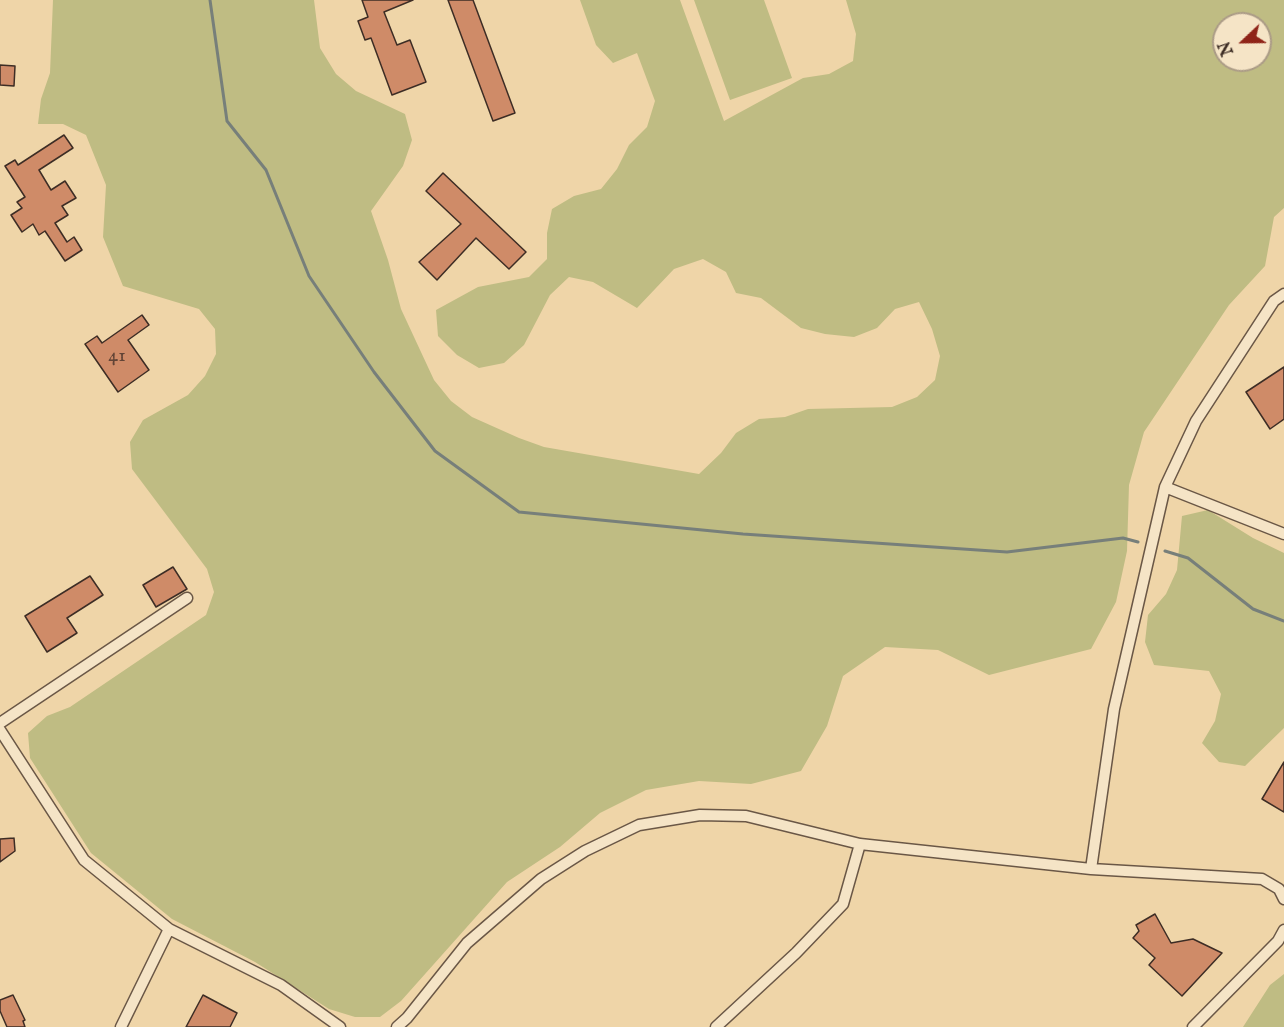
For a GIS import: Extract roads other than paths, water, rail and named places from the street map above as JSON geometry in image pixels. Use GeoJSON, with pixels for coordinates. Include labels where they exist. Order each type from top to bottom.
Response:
{"type":"FeatureCollection","features":[{"type":"Feature","properties":{"kind":"street"},"geometry":{"type":"LineString","coordinates":[[1091,869],[1114,709],[1165,487],[1196,421],[1274,301],[1284,294]]}},
{"type":"Feature","properties":{"kind":"street"},"geometry":{"type":"LineString","coordinates":[[1165,487],[1284,534]]}},
{"type":"Feature","properties":{"kind":"street"},"geometry":{"type":"LineString","coordinates":[[0,723],[187,598]]}},
{"type":"Feature","properties":{"kind":"street"},"geometry":{"type":"LineString","coordinates":[[0,730],[84,860],[169,929],[281,985],[340,1027]]}},
{"type":"Feature","properties":{"kind":"street"},"geometry":{"type":"LineString","coordinates":[[397,1027],[407,1018],[467,942],[541,879],[585,851],[639,825],[700,815],[746,816],[860,844],[1091,869],[1262,879],[1279,889],[1284,899]]}},
{"type":"Feature","properties":{"kind":"street"},"geometry":{"type":"LineString","coordinates":[[716,1027],[796,953],[843,904],[860,844]]}},
{"type":"Feature","properties":{"kind":"street"},"geometry":{"type":"LineString","coordinates":[[121,1027],[169,929]]}},
{"type":"Feature","properties":{"kind":"street"},"geometry":{"type":"LineString","coordinates":[[1193,1027],[1278,941],[1284,930]]}},
{"type":"Feature","properties":{"kind":"waterway"},"geometry":{"type":"LineString","coordinates":[[210,0],[227,121],[266,170],[309,276],[374,372],[435,451],[519,512],[743,534],[1007,552],[1123,538],[1138,542]]}},
{"type":"Feature","properties":{"kind":"waterway"},"geometry":{"type":"LineString","coordinates":[[1165,551],[1188,558],[1253,609],[1284,621]]}}]}
